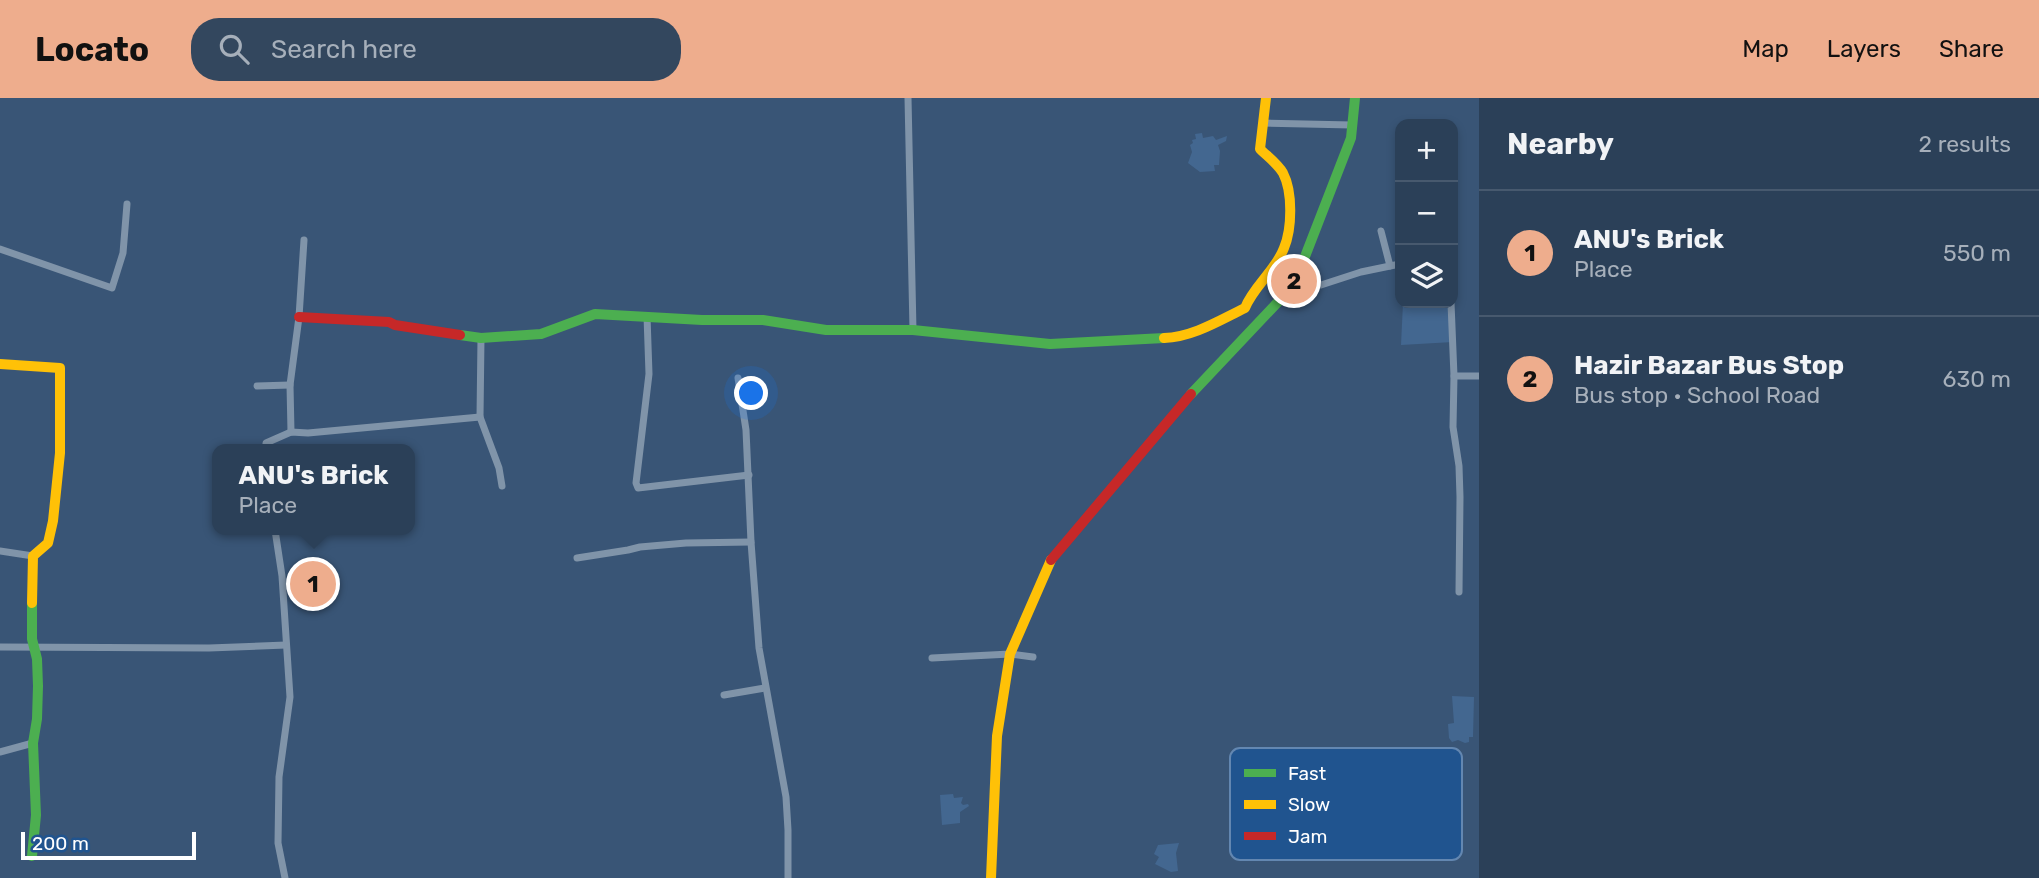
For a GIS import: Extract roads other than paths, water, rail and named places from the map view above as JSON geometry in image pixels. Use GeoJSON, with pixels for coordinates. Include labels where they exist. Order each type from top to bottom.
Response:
{"type":"FeatureCollection","features":[{"type":"Feature","properties":{"kind":"street"},"geometry":{"type":"LineString","coordinates":[[908,98],[913,330]]}},
{"type":"Feature","properties":{"kind":"street"},"geometry":{"type":"LineString","coordinates":[[299,317],[389,322],[481,338],[541,334],[595,314],[702,320],[763,320],[826,330],[913,330],[1050,344],[1174,338],[1196,331],[1245,307],[1284,249],[1290,217],[1288,188],[1282,171],[1260,149],[1266,98]]}},
{"type":"Feature","properties":{"kind":"street"},"geometry":{"type":"LineString","coordinates":[[991,878],[997,736],[1010,654],[1049,563],[1196,388],[1294,285],[1351,138],[1355,98]]}},
{"type":"Feature","properties":{"kind":"street"},"geometry":{"type":"LineString","coordinates":[[1263,123],[1352,125]]}},
{"type":"Feature","properties":{"kind":"street"},"geometry":{"type":"LineString","coordinates":[[0,249],[112,288],[122,253],[127,204]]}},
{"type":"Feature","properties":{"kind":"street"},"geometry":{"type":"LineString","coordinates":[[1381,230],[1390,266]]}},
{"type":"Feature","properties":{"kind":"street"},"geometry":{"type":"LineString","coordinates":[[291,432],[290,385],[299,317],[304,240]]}},
{"type":"Feature","properties":{"kind":"street"},"geometry":{"type":"LineString","coordinates":[[1294,285],[1321,285],[1361,272],[1395,265]]}},
{"type":"Feature","properties":{"kind":"street"},"geometry":{"type":"LineString","coordinates":[[1451,308],[1453,427],[1460,497],[1459,592]]}},
{"type":"Feature","properties":{"kind":"street"},"geometry":{"type":"LineString","coordinates":[[647,316],[649,374],[636,483],[638,488],[749,475]]}},
{"type":"Feature","properties":{"kind":"street"},"geometry":{"type":"LineString","coordinates":[[481,338],[480,417],[499,468],[502,485]]}},
{"type":"Feature","properties":{"kind":"street"},"geometry":{"type":"LineString","coordinates":[[0,364],[60,368],[60,453],[53,521],[48,543],[33,556],[32,639],[37,659],[38,686],[33,743],[36,816],[32,856]]}},
{"type":"Feature","properties":{"kind":"street"},"geometry":{"type":"LineString","coordinates":[[1454,376],[1479,376]]}},
{"type":"Feature","properties":{"kind":"street"},"geometry":{"type":"LineString","coordinates":[[738,379],[746,430],[759,648],[786,797],[788,878]]}},
{"type":"Feature","properties":{"kind":"street"},"geometry":{"type":"LineString","coordinates":[[257,386],[290,385]]}},
{"type":"Feature","properties":{"kind":"street"},"geometry":{"type":"LineString","coordinates":[[266,444],[291,432],[308,433],[480,417]]}},
{"type":"Feature","properties":{"kind":"street"},"geometry":{"type":"LineString","coordinates":[[276,535],[282,576],[290,697],[279,777],[278,843],[285,878]]}},
{"type":"Feature","properties":{"kind":"street"},"geometry":{"type":"LineString","coordinates":[[577,558],[640,547],[751,542]]}},
{"type":"Feature","properties":{"kind":"street"},"geometry":{"type":"LineString","coordinates":[[0,551],[33,556]]}},
{"type":"Feature","properties":{"kind":"street"},"geometry":{"type":"LineString","coordinates":[[0,647],[209,648],[286,645]]}},
{"type":"Feature","properties":{"kind":"street"},"geometry":{"type":"LineString","coordinates":[[932,658],[1010,654],[1033,657]]}},
{"type":"Feature","properties":{"kind":"street"},"geometry":{"type":"LineString","coordinates":[[724,695],[765,688]]}},
{"type":"Feature","properties":{"kind":"street"},"geometry":{"type":"LineString","coordinates":[[0,752],[33,743]]}},
{"type":"Feature","properties":{"kind":"water"},"geometry":{"type":"Polygon","coordinates":[[[1202,133],[1203,138],[1213,136],[1216,140],[1227,136],[1226,141],[1218,145],[1219,165],[1214,165],[1215,171],[1200,172],[1188,163],[1192,140],[1196,139],[1195,134],[1202,133]]]}},
{"type":"Feature","properties":{"kind":"water"},"geometry":{"type":"Polygon","coordinates":[[[1403,308],[1450,308],[1453,342],[1401,345],[1403,308]]]}},
{"type":"Feature","properties":{"kind":"water"},"geometry":{"type":"Polygon","coordinates":[[[1452,696],[1474,697],[1473,737],[1469,737],[1469,742],[1452,742],[1449,738],[1448,724],[1454,723],[1452,696]]]}},
{"type":"Feature","properties":{"kind":"water"},"geometry":{"type":"Polygon","coordinates":[[[953,794],[954,798],[963,797],[961,803],[969,806],[960,812],[960,823],[942,825],[940,795],[953,794]]]}},
{"type":"Feature","properties":{"kind":"water"},"geometry":{"type":"Polygon","coordinates":[[[1179,843],[1176,853],[1178,871],[1171,872],[1155,864],[1159,857],[1154,854],[1158,845],[1179,843]]]}},
{"type":"Feature","properties":{"kind":"place","name":"Hazir Bazar Bus Stop"},"geometry":{"type":"Point","coordinates":[1294,281]}},
{"type":"Feature","properties":{"kind":"place","name":"ANU's Brick"},"geometry":{"type":"Point","coordinates":[313,584]}}]}
